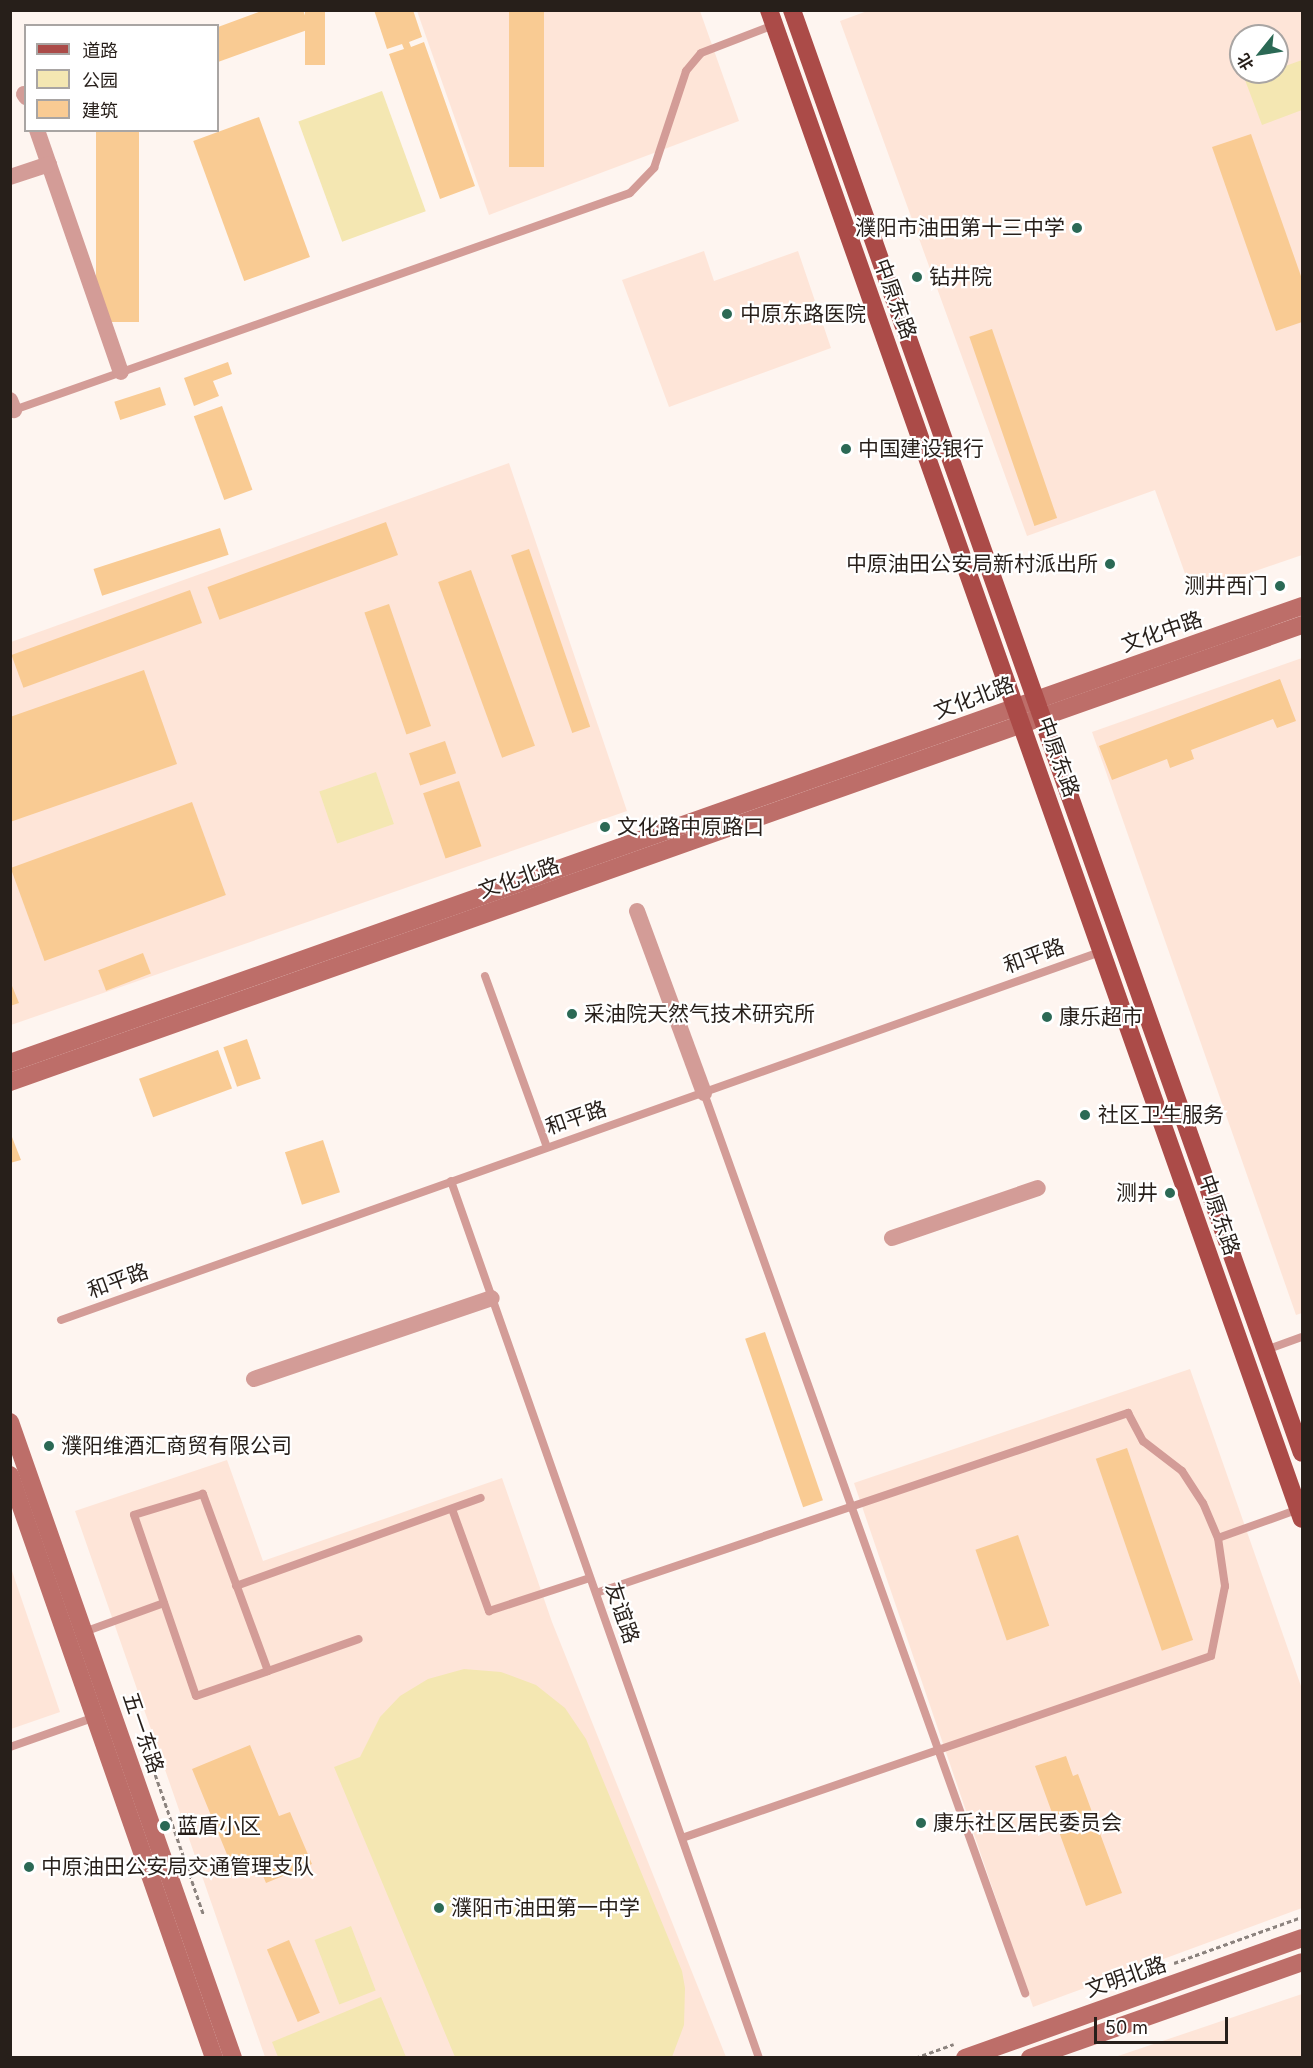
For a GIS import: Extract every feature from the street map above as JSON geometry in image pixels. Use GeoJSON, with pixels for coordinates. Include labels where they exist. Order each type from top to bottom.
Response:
{"type":"FeatureCollection","features":[{"type":"Feature","properties":{"kind":"main road","name":"中原东路"},"geometry":{"type":"LineString","coordinates":[[792,10],[1302,1453]]}},
{"type":"Feature","properties":{"kind":"main road","name":"中原东路"},"geometry":{"type":"LineString","coordinates":[[771,18],[1301,1514]]}},
{"type":"Feature","properties":{"kind":"street"},"geometry":{"type":"LineString","coordinates":[[38,132],[121,372]]}},
{"type":"Feature","properties":{"kind":"street"},"geometry":{"type":"LineString","coordinates":[[10,177],[49,164]]}},
{"type":"Feature","properties":{"kind":"street","name":"文化中路"},"geometry":{"type":"LineString","coordinates":[[1039,708],[1302,606]]}},
{"type":"Feature","properties":{"kind":"street","name":"文化中路"},"geometry":{"type":"LineString","coordinates":[[1039,708],[1302,625]]}},
{"type":"Feature","properties":{"kind":"street","name":"文化北路"},"geometry":{"type":"LineString","coordinates":[[10,1082],[1039,708]]}},
{"type":"Feature","properties":{"kind":"street","name":"文化北路"},"geometry":{"type":"LineString","coordinates":[[10,1063],[1019,716]]}},
{"type":"Feature","properties":{"kind":"street"},"geometry":{"type":"LineString","coordinates":[[637,910],[704,1093]]}},
{"type":"Feature","properties":{"kind":"street"},"geometry":{"type":"LineString","coordinates":[[892,1238],[1038,1188]]}},
{"type":"Feature","properties":{"kind":"street"},"geometry":{"type":"LineString","coordinates":[[254,1379],[492,1298]]}},
{"type":"Feature","properties":{"kind":"street","name":"五一东路"},"geometry":{"type":"LineString","coordinates":[[10,1422],[84,1632],[103,1714],[214,2058]]}},
{"type":"Feature","properties":{"kind":"street","name":"五一东路"},"geometry":{"type":"LineString","coordinates":[[10,1475],[233,2058]]}},
{"type":"Feature","properties":{"kind":"street","name":"文明北路"},"geometry":{"type":"LineString","coordinates":[[964,2058],[1302,1938]]}},
{"type":"Feature","properties":{"kind":"street"},"geometry":{"type":"LineString","coordinates":[[1030,2058],[1302,1962]]}},
{"type":"Feature","properties":{"kind":"lane"},"geometry":{"type":"LineString","coordinates":[[12,407],[121,372],[630,193],[654,168],[686,71],[701,53],[771,18]]}},
{"type":"Feature","properties":{"kind":"lane","name":"和平路"},"geometry":{"type":"LineString","coordinates":[[61,1320],[1103,951]]}},
{"type":"Feature","properties":{"kind":"lane"},"geometry":{"type":"LineString","coordinates":[[485,976],[547,1147]]}},
{"type":"Feature","properties":{"kind":"lane"},"geometry":{"type":"LineString","coordinates":[[704,1093],[1025,1993]]}},
{"type":"Feature","properties":{"kind":"lane","name":"友谊路"},"geometry":{"type":"LineString","coordinates":[[451,1181],[759,2058]]}},
{"type":"Feature","properties":{"kind":"lane"},"geometry":{"type":"LineString","coordinates":[[1266,1350],[1302,1337]]}},
{"type":"Feature","properties":{"kind":"lane"},"geometry":{"type":"LineString","coordinates":[[596,1593],[1128,1413],[1143,1441],[1182,1471],[1203,1503],[1218,1538],[1225,1586],[1211,1656],[682,1838]]}},
{"type":"Feature","properties":{"kind":"lane"},"geometry":{"type":"LineString","coordinates":[[268,1671],[202,1494],[134,1515],[196,1696],[268,1671],[359,1639]]}},
{"type":"Feature","properties":{"kind":"lane"},"geometry":{"type":"LineString","coordinates":[[236,1586],[481,1498]]}},
{"type":"Feature","properties":{"kind":"lane"},"geometry":{"type":"LineString","coordinates":[[452,1509],[489,1611],[591,1578]]}},
{"type":"Feature","properties":{"kind":"lane"},"geometry":{"type":"LineString","coordinates":[[1218,1538],[1301,1514]]}},
{"type":"Feature","properties":{"kind":"lane"},"geometry":{"type":"LineString","coordinates":[[84,1632],[164,1603]]}},
{"type":"Feature","properties":{"kind":"lane"},"geometry":{"type":"LineString","coordinates":[[10,1747],[103,1714]]}},
{"type":"Feature","properties":{"kind":"path"},"geometry":{"type":"LineString","coordinates":[[143,1739],[207,1926]]}},
{"type":"Feature","properties":{"kind":"shaded area","name":"濮阳市油田第十三中学"},"geometry":{"type":"Polygon","coordinates":[[[870,10],[1302,11],[1302,555],[1192,593],[1155,490],[1027,536],[840,21],[870,10]]]}},
{"type":"Feature","properties":{"kind":"shaded area"},"geometry":{"type":"Polygon","coordinates":[[[417,11],[700,11],[739,121],[489,215],[417,11]]]}},
{"type":"Feature","properties":{"kind":"shaded area","name":"中原东路医院"},"geometry":{"type":"Polygon","coordinates":[[[704,251],[714,281],[798,251],[831,348],[669,407],[622,280],[704,251]]]}},
{"type":"Feature","properties":{"kind":"shaded area"},"geometry":{"type":"Polygon","coordinates":[[[509,463],[627,811],[11,1025],[11,642],[509,463]]]}},
{"type":"Feature","properties":{"kind":"shaded area"},"geometry":{"type":"Polygon","coordinates":[[[1302,658],[1302,1313],[1296,1315],[1092,732],[1302,658]]]}},
{"type":"Feature","properties":{"kind":"shaded area"},"geometry":{"type":"Polygon","coordinates":[[[1190,1369],[1302,1689],[1302,1908],[1033,2007],[854,1483],[1190,1369]]]}},
{"type":"Feature","properties":{"kind":"shaded area","name":"濮阳市油田第一中学"},"geometry":{"type":"Polygon","coordinates":[[[227,1460],[263,1561],[502,1478],[552,1622],[726,2057],[265,2057],[75,1511],[227,1460]]]}},
{"type":"Feature","properties":{"kind":"shaded area"},"geometry":{"type":"Polygon","coordinates":[[[10,1565],[60,1712],[11,1729],[10,1729],[10,1565]]]}},
{"type":"Feature","properties":{"kind":"shaded area"},"geometry":{"type":"Polygon","coordinates":[[[1302,1994],[1302,2057],[1115,2057],[1302,1994]]]}},
{"type":"Feature","properties":{"kind":"green space"},"geometry":{"type":"Polygon","coordinates":[[[1302,60],[1302,110],[1262,125],[1247,84],[1289,84],[1289,65],[1302,60]]]}},
{"type":"Feature","properties":{"kind":"green space"},"geometry":{"type":"Polygon","coordinates":[[[382,91],[426,211],[342,242],[298,121],[382,91]]]}},
{"type":"Feature","properties":{"kind":"green space"},"geometry":{"type":"Polygon","coordinates":[[[376,772],[394,824],[337,844],[319,792],[376,772]]]}},
{"type":"Feature","properties":{"kind":"green space"},"geometry":{"type":"Polygon","coordinates":[[[464,1669],[501,1672],[536,1685],[565,1708],[586,1739],[682,1971],[685,1988],[684,2025],[672,2057],[455,2057],[334,1767],[360,1757],[380,1717],[400,1696],[428,1679],[464,1669]]]}},
{"type":"Feature","properties":{"kind":"green space"},"geometry":{"type":"Polygon","coordinates":[[[351,1926],[376,1990],[339,2004],[315,1940],[351,1926]]]}},
{"type":"Feature","properties":{"kind":"green space"},"geometry":{"type":"Polygon","coordinates":[[[381,1997],[406,2057],[278,2057],[272,2042],[381,1997]]]}},
{"type":"Feature","properties":{"kind":"building"},"geometry":{"type":"Polygon","coordinates":[[[264,10],[303,10],[310,29],[219,62],[219,27],[264,10]]]}},
{"type":"Feature","properties":{"kind":"building"},"geometry":{"type":"Polygon","coordinates":[[[305,10],[325,10],[325,65],[305,65],[305,10]]]}},
{"type":"Feature","properties":{"kind":"building"},"geometry":{"type":"Polygon","coordinates":[[[374,10],[413,10],[422,37],[409,42],[411,47],[424,42],[475,186],[440,199],[389,54],[404,49],[402,44],[387,49],[374,10]]]}},
{"type":"Feature","properties":{"kind":"building"},"geometry":{"type":"Polygon","coordinates":[[[509,10],[544,10],[544,167],[509,167],[509,10]]]}},
{"type":"Feature","properties":{"kind":"building"},"geometry":{"type":"Polygon","coordinates":[[[259,117],[310,257],[244,281],[193,141],[259,117]]]}},
{"type":"Feature","properties":{"kind":"building"},"geometry":{"type":"Polygon","coordinates":[[[96,132],[139,132],[139,322],[96,322],[96,132]]]}},
{"type":"Feature","properties":{"kind":"building"},"geometry":{"type":"Polygon","coordinates":[[[1251,134],[1302,279],[1302,322],[1276,331],[1212,147],[1251,134]]]}},
{"type":"Feature","properties":{"kind":"building"},"geometry":{"type":"Polygon","coordinates":[[[992,329],[1057,518],[1034,526],[969,337],[992,329]]]}},
{"type":"Feature","properties":{"kind":"building"},"geometry":{"type":"Polygon","coordinates":[[[228,362],[232,374],[213,381],[219,396],[194,406],[184,378],[228,362]]]}},
{"type":"Feature","properties":{"kind":"building"},"geometry":{"type":"Polygon","coordinates":[[[160,387],[166,405],[120,420],[114,402],[160,387]]]}},
{"type":"Feature","properties":{"kind":"building"},"geometry":{"type":"Polygon","coordinates":[[[222,406],[252,490],[224,500],[194,416],[222,406]]]}},
{"type":"Feature","properties":{"kind":"building"},"geometry":{"type":"Polygon","coordinates":[[[386,522],[398,555],[219,620],[207,587],[386,522]]]}},
{"type":"Feature","properties":{"kind":"building"},"geometry":{"type":"Polygon","coordinates":[[[220,528],[229,555],[102,596],[94,569],[220,528]]]}},
{"type":"Feature","properties":{"kind":"building"},"geometry":{"type":"Polygon","coordinates":[[[529,549],[590,727],[572,733],[511,555],[529,549]]]}},
{"type":"Feature","properties":{"kind":"building"},"geometry":{"type":"Polygon","coordinates":[[[471,570],[535,746],[502,758],[438,582],[471,570]]]}},
{"type":"Feature","properties":{"kind":"building"},"geometry":{"type":"Polygon","coordinates":[[[190,590],[202,623],[23,688],[11,655],[190,590]]]}},
{"type":"Feature","properties":{"kind":"building"},"geometry":{"type":"Polygon","coordinates":[[[389,604],[431,726],[406,734],[364,612],[389,604]]]}},
{"type":"Feature","properties":{"kind":"building"},"geometry":{"type":"Polygon","coordinates":[[[144,670],[177,764],[10,822],[10,717],[144,670]]]}},
{"type":"Feature","properties":{"kind":"building"},"geometry":{"type":"Polygon","coordinates":[[[1280,679],[1296,721],[1277,728],[1273,719],[1191,750],[1194,759],[1170,768],[1167,759],[1112,780],[1099,746],[1280,679]]]}},
{"type":"Feature","properties":{"kind":"building"},"geometry":{"type":"Polygon","coordinates":[[[445,741],[456,773],[420,786],[409,753],[445,741]]]}},
{"type":"Feature","properties":{"kind":"building"},"geometry":{"type":"Polygon","coordinates":[[[459,781],[481,846],[446,859],[423,793],[459,781]]]}},
{"type":"Feature","properties":{"kind":"building"},"geometry":{"type":"Polygon","coordinates":[[[192,802],[226,895],[44,961],[11,868],[192,802]]]}},
{"type":"Feature","properties":{"kind":"building"},"geometry":{"type":"Polygon","coordinates":[[[143,953],[151,974],[106,991],[98,970],[143,953]]]}},
{"type":"Feature","properties":{"kind":"building"},"geometry":{"type":"Polygon","coordinates":[[[10,981],[19,1003],[10,1006],[10,981]]]}},
{"type":"Feature","properties":{"kind":"building"},"geometry":{"type":"Polygon","coordinates":[[[247,1039],[261,1079],[237,1087],[223,1047],[247,1039]]]}},
{"type":"Feature","properties":{"kind":"building"},"geometry":{"type":"Polygon","coordinates":[[[218,1050],[232,1089],[153,1117],[139,1079],[218,1050]]]}},
{"type":"Feature","properties":{"kind":"building"},"geometry":{"type":"Polygon","coordinates":[[[10,1132],[21,1160],[10,1163],[10,1132]]]}},
{"type":"Feature","properties":{"kind":"building"},"geometry":{"type":"Polygon","coordinates":[[[323,1140],[340,1192],[302,1205],[285,1152],[323,1140]]]}},
{"type":"Feature","properties":{"kind":"building"},"geometry":{"type":"Polygon","coordinates":[[[765,1332],[823,1500],[803,1507],[745,1339],[765,1332]]]}},
{"type":"Feature","properties":{"kind":"building"},"geometry":{"type":"Polygon","coordinates":[[[1127,1448],[1193,1640],[1162,1651],[1096,1459],[1127,1448]]]}},
{"type":"Feature","properties":{"kind":"building"},"geometry":{"type":"Polygon","coordinates":[[[1018,1535],[1049,1626],[1007,1640],[975,1550],[1018,1535]]]}},
{"type":"Feature","properties":{"kind":"building"},"geometry":{"type":"Polygon","coordinates":[[[250,1745],[279,1816],[290,1812],[312,1864],[266,1883],[258,1864],[235,1874],[192,1769],[250,1745]]]}},
{"type":"Feature","properties":{"kind":"building"},"geometry":{"type":"Polygon","coordinates":[[[1066,1756],[1073,1776],[1078,1774],[1122,1893],[1086,1906],[1035,1766],[1066,1756]]]}},
{"type":"Feature","properties":{"kind":"building"},"geometry":{"type":"Polygon","coordinates":[[[289,1940],[320,2013],[298,2022],[267,1949],[289,1940]]]}},
{"type":"Feature","properties":{"kind":"place","name":"濮阳市油田第十三中学"},"geometry":{"type":"Point","coordinates":[1077,228]}},
{"type":"Feature","properties":{"kind":"place","name":"钻井院"},"geometry":{"type":"Point","coordinates":[917,277]}},
{"type":"Feature","properties":{"kind":"place","name":"中原东路医院"},"geometry":{"type":"Point","coordinates":[727,314]}},
{"type":"Feature","properties":{"kind":"place","name":"中国建设银行"},"geometry":{"type":"Point","coordinates":[846,449]}},
{"type":"Feature","properties":{"kind":"place","name":"中原油田公安局新村派出所"},"geometry":{"type":"Point","coordinates":[1110,564]}},
{"type":"Feature","properties":{"kind":"place","name":"测井西门"},"geometry":{"type":"Point","coordinates":[1280,586]}},
{"type":"Feature","properties":{"kind":"place","name":"文化路中原路口"},"geometry":{"type":"Point","coordinates":[605,827]}},
{"type":"Feature","properties":{"kind":"place","name":"采油院天然气技术研究所"},"geometry":{"type":"Point","coordinates":[572,1014]}},
{"type":"Feature","properties":{"kind":"place","name":"康乐超市"},"geometry":{"type":"Point","coordinates":[1047,1017]}},
{"type":"Feature","properties":{"kind":"place","name":"社区卫生服务"},"geometry":{"type":"Point","coordinates":[1085,1115]}},
{"type":"Feature","properties":{"kind":"place","name":"测井"},"geometry":{"type":"Point","coordinates":[1170,1193]}},
{"type":"Feature","properties":{"kind":"place","name":"濮阳维酒汇商贸有限公司"},"geometry":{"type":"Point","coordinates":[49,1446]}},
{"type":"Feature","properties":{"kind":"place","name":"康乐社区居民委员会"},"geometry":{"type":"Point","coordinates":[921,1823]}},
{"type":"Feature","properties":{"kind":"place","name":"蓝盾小区"},"geometry":{"type":"Point","coordinates":[165,1826]}},
{"type":"Feature","properties":{"kind":"place","name":"中原油田公安局交通管理支队"},"geometry":{"type":"Point","coordinates":[29,1867]}},
{"type":"Feature","properties":{"kind":"place","name":"濮阳市油田第一中学"},"geometry":{"type":"Point","coordinates":[439,1908]}}]}
